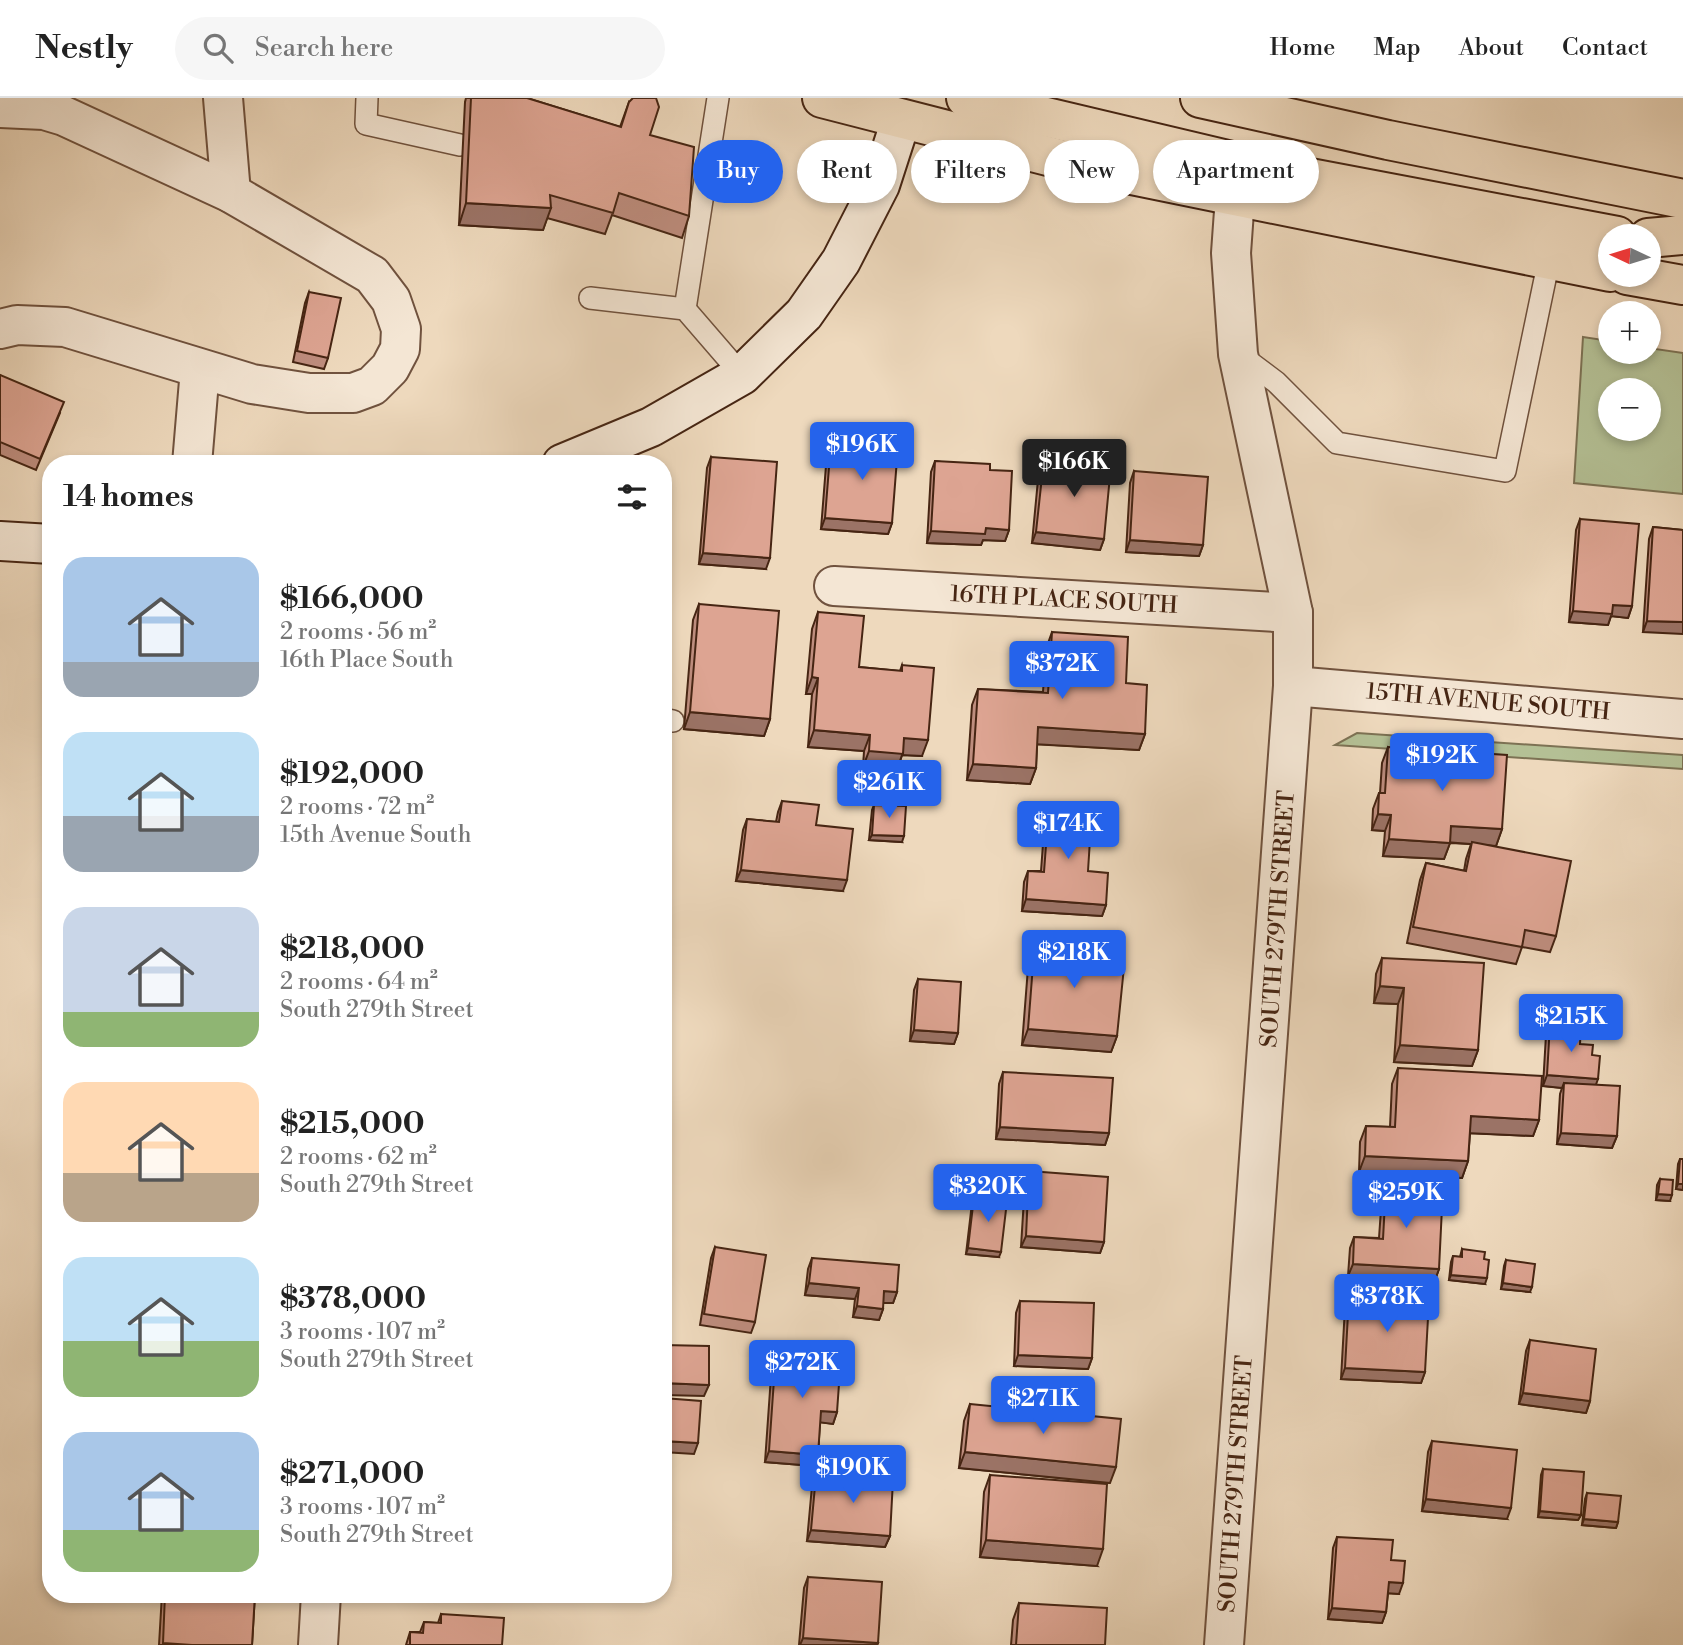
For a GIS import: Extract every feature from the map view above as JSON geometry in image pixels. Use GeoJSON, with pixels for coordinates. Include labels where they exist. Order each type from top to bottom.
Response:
{"type":"FeatureCollection","features":[{"type":"Feature","properties":{"kind":"main road"},"geometry":{"type":"LineString","coordinates":[[822,98],[1087,166],[1153,180]]}},
{"type":"Feature","properties":{"kind":"main road"},"geometry":{"type":"LineString","coordinates":[[901,120],[924,104],[959,98]]}},
{"type":"Feature","properties":{"kind":"main road"},"geometry":{"type":"LineString","coordinates":[[966,98],[1278,172],[1598,232]]}},
{"type":"Feature","properties":{"kind":"main road"},"geometry":{"type":"LineString","coordinates":[[1216,100],[1388,140],[1683,199]]}},
{"type":"Feature","properties":{"kind":"main road"},"geometry":{"type":"LineString","coordinates":[[1265,203],[1598,270]]}},
{"type":"Feature","properties":{"kind":"main road"},"geometry":{"type":"LineString","coordinates":[[1661,237],[1683,235]]}},
{"type":"Feature","properties":{"kind":"main road"},"geometry":{"type":"LineString","coordinates":[[1661,281],[1683,285]]}},
{"type":"Feature","properties":{"kind":"street"},"geometry":{"type":"LineString","coordinates":[[223,98],[231,194]]}},
{"type":"Feature","properties":{"kind":"street"},"geometry":{"type":"LineString","coordinates":[[0,311],[65,327],[252,384],[309,393],[353,393],[372,386],[390,368],[400,349],[401,329],[391,300],[372,275],[231,194],[64,116],[10,104]]}},
{"type":"Feature","properties":{"kind":"street"},"geometry":{"type":"LineString","coordinates":[[584,455],[651,427],[742,375],[804,314],[841,261],[880,185],[901,120]]}},
{"type":"Feature","properties":{"kind":"street","name":"SOUTH 279TH STREET"},"geometry":{"type":"LineString","coordinates":[[1224,1645],[1283,857],[1293,686],[1293,614],[1238,354],[1231,253],[1235,203]]}},
{"type":"Feature","properties":{"kind":"street"},"geometry":{"type":"LineString","coordinates":[[0,329],[17,325],[65,327]]}},
{"type":"Feature","properties":{"kind":"street"},"geometry":{"type":"LineString","coordinates":[[193,455],[200,369]]}},
{"type":"Feature","properties":{"kind":"street"},"geometry":{"type":"LineString","coordinates":[[0,541],[42,543]]}},
{"type":"Feature","properties":{"kind":"street","name":"16TH PLACE SOUTH"},"geometry":{"type":"LineString","coordinates":[[834,586],[1293,614]]}},
{"type":"Feature","properties":{"kind":"street","name":"15TH AVENUE SOUTH"},"geometry":{"type":"LineString","coordinates":[[1293,686],[1683,719]]}},
{"type":"Feature","properties":{"kind":"street"},"geometry":{"type":"LineString","coordinates":[[318,1645],[320,1603]]}},
{"type":"Feature","properties":{"kind":"lane"},"geometry":{"type":"LineString","coordinates":[[367,98],[366,124],[460,145]]}},
{"type":"Feature","properties":{"kind":"lane"},"geometry":{"type":"LineString","coordinates":[[685,309],[718,98]]}},
{"type":"Feature","properties":{"kind":"lane"},"geometry":{"type":"LineString","coordinates":[[1238,354],[1276,382],[1337,443],[1505,471],[1549,260]]}},
{"type":"Feature","properties":{"kind":"lane"},"geometry":{"type":"LineString","coordinates":[[590,298],[685,309],[742,375]]}},
{"type":"Feature","properties":{"kind":"green space"},"geometry":{"type":"Polygon","coordinates":[[[1583,337],[1598,339],[1598,364],[1661,364],[1661,350],[1683,353],[1683,494],[1574,483],[1583,337]]]}},
{"type":"Feature","properties":{"kind":"green space"},"geometry":{"type":"Polygon","coordinates":[[[1357,733],[1683,755],[1683,769],[1335,745],[1357,733]]]}},
{"type":"Feature","properties":{"kind":"building"},"geometry":{"type":"Polygon","coordinates":[[[471,98],[527,98],[621,127],[629,102],[633,98],[656,98],[659,107],[650,135],[693,147],[689,216],[619,193],[613,213],[550,195],[551,208],[466,203],[471,98]]]}},
{"type":"Feature","properties":{"kind":"building"},"geometry":{"type":"Polygon","coordinates":[[[309,292],[341,298],[328,358],[297,351],[309,292]]]}},
{"type":"Feature","properties":{"kind":"building"},"geometry":{"type":"Polygon","coordinates":[[[0,375],[64,402],[40,459],[0,442],[0,375]]]}},
{"type":"Feature","properties":{"kind":"building"},"geometry":{"type":"Polygon","coordinates":[[[831,442],[898,446],[892,523],[825,518],[831,442]]]}},
{"type":"Feature","properties":{"kind":"building"},"geometry":{"type":"Polygon","coordinates":[[[711,457],[777,462],[770,558],[703,553],[711,457]]]}},
{"type":"Feature","properties":{"kind":"building"},"geometry":{"type":"Polygon","coordinates":[[[1044,458],[1111,465],[1104,539],[1036,532],[1044,458]]]}},
{"type":"Feature","properties":{"kind":"building"},"geometry":{"type":"Polygon","coordinates":[[[935,461],[990,464],[990,470],[1012,471],[1009,530],[986,528],[985,534],[931,531],[935,461]]]}},
{"type":"Feature","properties":{"kind":"building"},"geometry":{"type":"Polygon","coordinates":[[[1134,471],[1208,477],[1203,545],[1130,540],[1134,471]]]}},
{"type":"Feature","properties":{"kind":"building"},"geometry":{"type":"Polygon","coordinates":[[[1580,519],[1639,524],[1632,606],[1613,605],[1612,614],[1573,611],[1580,519]]]}},
{"type":"Feature","properties":{"kind":"building"},"geometry":{"type":"Polygon","coordinates":[[[1653,527],[1683,530],[1683,622],[1647,621],[1653,527]]]}},
{"type":"Feature","properties":{"kind":"building"},"geometry":{"type":"Polygon","coordinates":[[[699,604],[779,611],[770,719],[690,712],[699,604]]]}},
{"type":"Feature","properties":{"kind":"building"},"geometry":{"type":"Polygon","coordinates":[[[818,612],[864,616],[859,667],[902,671],[902,665],[934,668],[928,740],[904,738],[903,754],[869,751],[870,735],[814,730],[818,678],[812,677],[818,612]]]}},
{"type":"Feature","properties":{"kind":"building"},"geometry":{"type":"Polygon","coordinates":[[[1052,632],[1128,637],[1126,683],[1147,685],[1145,734],[1038,727],[1036,768],[973,764],[978,689],[1048,693],[1052,632]]]}},
{"type":"Feature","properties":{"kind":"building"},"geometry":{"type":"Polygon","coordinates":[[[1388,747],[1507,755],[1502,829],[1451,826],[1450,843],[1389,839],[1391,815],[1378,814],[1379,793],[1385,793],[1388,747]]]}},
{"type":"Feature","properties":{"kind":"building"},"geometry":{"type":"Polygon","coordinates":[[[782,801],[819,805],[816,825],[853,829],[847,880],[741,870],[747,819],[779,822],[782,801]]]}},
{"type":"Feature","properties":{"kind":"building"},"geometry":{"type":"Polygon","coordinates":[[[874,805],[906,806],[904,836],[872,835],[874,805]]]}},
{"type":"Feature","properties":{"kind":"building"},"geometry":{"type":"Polygon","coordinates":[[[1049,805],[1092,808],[1088,871],[1108,873],[1106,905],[1026,899],[1028,871],[1044,872],[1049,805]]]}},
{"type":"Feature","properties":{"kind":"building"},"geometry":{"type":"Polygon","coordinates":[[[1472,842],[1571,861],[1556,936],[1525,930],[1522,947],[1413,927],[1426,863],[1466,871],[1472,842]]]}},
{"type":"Feature","properties":{"kind":"building"},"geometry":{"type":"Polygon","coordinates":[[[1035,939],[1094,944],[1093,964],[1124,967],[1117,1036],[1028,1029],[1035,939]]]}},
{"type":"Feature","properties":{"kind":"building"},"geometry":{"type":"Polygon","coordinates":[[[1382,958],[1484,963],[1478,1050],[1400,1045],[1404,988],[1380,986],[1382,958]]]}},
{"type":"Feature","properties":{"kind":"building"},"geometry":{"type":"Polygon","coordinates":[[[918,979],[961,982],[958,1033],[914,1030],[918,979]]]}},
{"type":"Feature","properties":{"kind":"building"},"geometry":{"type":"Polygon","coordinates":[[[1550,1024],[1581,1026],[1580,1044],[1593,1045],[1592,1055],[1600,1056],[1598,1079],[1547,1075],[1550,1024]]]}},
{"type":"Feature","properties":{"kind":"building"},"geometry":{"type":"Polygon","coordinates":[[[1398,1068],[1542,1076],[1539,1120],[1471,1116],[1468,1161],[1365,1156],[1366,1126],[1395,1127],[1398,1068]]]}},
{"type":"Feature","properties":{"kind":"building"},"geometry":{"type":"Polygon","coordinates":[[[1003,1072],[1113,1078],[1109,1133],[1000,1127],[1003,1072]]]}},
{"type":"Feature","properties":{"kind":"building"},"geometry":{"type":"Polygon","coordinates":[[[1564,1083],[1620,1086],[1617,1136],[1561,1133],[1564,1083]]]}},
{"type":"Feature","properties":{"kind":"building"},"geometry":{"type":"Polygon","coordinates":[[[1680,1159],[1683,1159],[1683,1184],[1678,1184],[1680,1159]]]}},
{"type":"Feature","properties":{"kind":"building"},"geometry":{"type":"Polygon","coordinates":[[[1029,1171],[1108,1177],[1104,1242],[1026,1236],[1029,1171]]]}},
{"type":"Feature","properties":{"kind":"building"},"geometry":{"type":"Polygon","coordinates":[[[1660,1179],[1673,1180],[1672,1195],[1658,1194],[1660,1179]]]}},
{"type":"Feature","properties":{"kind":"building"},"geometry":{"type":"Polygon","coordinates":[[[1386,1184],[1443,1187],[1439,1269],[1353,1264],[1354,1237],[1383,1239],[1386,1184]]]}},
{"type":"Feature","properties":{"kind":"building"},"geometry":{"type":"Polygon","coordinates":[[[974,1197],[1007,1201],[1001,1252],[968,1248],[974,1197]]]}},
{"type":"Feature","properties":{"kind":"building"},"geometry":{"type":"Polygon","coordinates":[[[715,1247],[766,1255],[755,1322],[704,1314],[715,1247]]]}},
{"type":"Feature","properties":{"kind":"building"},"geometry":{"type":"Polygon","coordinates":[[[1462,1249],[1485,1252],[1484,1259],[1489,1260],[1487,1278],[1451,1275],[1453,1256],[1462,1257],[1462,1249]]]}},
{"type":"Feature","properties":{"kind":"building"},"geometry":{"type":"Polygon","coordinates":[[[812,1258],[899,1265],[897,1292],[884,1291],[883,1309],[857,1306],[859,1288],[809,1283],[812,1258]]]}},
{"type":"Feature","properties":{"kind":"building"},"geometry":{"type":"Polygon","coordinates":[[[1506,1260],[1535,1264],[1532,1287],[1503,1283],[1506,1260]]]}},
{"type":"Feature","properties":{"kind":"building"},"geometry":{"type":"Polygon","coordinates":[[[1349,1296],[1429,1300],[1425,1372],[1345,1368],[1349,1296]]]}},
{"type":"Feature","properties":{"kind":"building"},"geometry":{"type":"Polygon","coordinates":[[[1020,1301],[1094,1303],[1092,1358],[1018,1355],[1020,1301]]]}},
{"type":"Feature","properties":{"kind":"building"},"geometry":{"type":"Polygon","coordinates":[[[1530,1340],[1596,1349],[1590,1401],[1523,1393],[1530,1340]]]}},
{"type":"Feature","properties":{"kind":"building"},"geometry":{"type":"Polygon","coordinates":[[[672,1345],[709,1346],[709,1385],[672,1383],[672,1345]]]}},
{"type":"Feature","properties":{"kind":"building"},"geometry":{"type":"Polygon","coordinates":[[[776,1351],[841,1356],[837,1412],[821,1411],[818,1455],[769,1451],[776,1351]]]}},
{"type":"Feature","properties":{"kind":"building"},"geometry":{"type":"Polygon","coordinates":[[[672,1399],[701,1401],[698,1443],[672,1442],[672,1399]]]}},
{"type":"Feature","properties":{"kind":"building"},"geometry":{"type":"Polygon","coordinates":[[[970,1404],[1121,1419],[1116,1467],[965,1452],[970,1404]]]}},
{"type":"Feature","properties":{"kind":"building"},"geometry":{"type":"Polygon","coordinates":[[[1432,1441],[1517,1450],[1511,1508],[1426,1499],[1432,1441]]]}},
{"type":"Feature","properties":{"kind":"building"},"geometry":{"type":"Polygon","coordinates":[[[1543,1469],[1584,1472],[1581,1515],[1540,1511],[1543,1469]]]}},
{"type":"Feature","properties":{"kind":"building"},"geometry":{"type":"Polygon","coordinates":[[[816,1475],[893,1480],[890,1536],[811,1530],[816,1475]]]}},
{"type":"Feature","properties":{"kind":"building"},"geometry":{"type":"Polygon","coordinates":[[[990,1475],[1107,1484],[1103,1549],[986,1540],[990,1475]]]}},
{"type":"Feature","properties":{"kind":"building"},"geometry":{"type":"Polygon","coordinates":[[[1587,1493],[1621,1496],[1618,1522],[1584,1519],[1587,1493]]]}},
{"type":"Feature","properties":{"kind":"building"},"geometry":{"type":"Polygon","coordinates":[[[1337,1537],[1393,1540],[1391,1560],[1405,1561],[1403,1583],[1389,1582],[1386,1612],[1332,1608],[1337,1537]]]}},
{"type":"Feature","properties":{"kind":"building"},"geometry":{"type":"Polygon","coordinates":[[[808,1577],[882,1582],[878,1643],[803,1638],[808,1577]]]}},
{"type":"Feature","properties":{"kind":"building"},"geometry":{"type":"Polygon","coordinates":[[[165,1603],[254,1603],[252,1645],[163,1643],[165,1603]]]}},
{"type":"Feature","properties":{"kind":"building"},"geometry":{"type":"Polygon","coordinates":[[[1019,1603],[1107,1608],[1105,1645],[1016,1645],[1019,1603]]]}},
{"type":"Feature","properties":{"kind":"building"},"geometry":{"type":"Polygon","coordinates":[[[441,1614],[504,1618],[502,1645],[410,1645],[410,1632],[423,1633],[424,1622],[441,1623],[441,1614]]]}}]}
